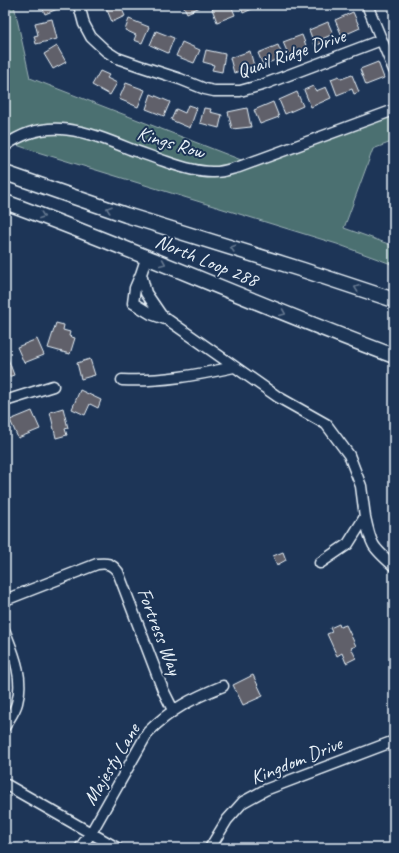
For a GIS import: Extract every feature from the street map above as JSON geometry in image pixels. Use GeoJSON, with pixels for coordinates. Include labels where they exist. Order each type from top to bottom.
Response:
{"type":"FeatureCollection","features":[{"type":"Feature","properties":{"kind":"highway","name":"North Loop 288"},"geometry":{"type":"LineString","coordinates":[[5,173],[126,215],[394,300]]}},
{"type":"Feature","properties":{"kind":"highway","name":"North Loop 288"},"geometry":{"type":"LineString","coordinates":[[5,202],[147,256],[324,330],[394,356]]}},
{"type":"Feature","properties":{"kind":"street","name":"Quail Ridge Drive"},"geometry":{"type":"LineString","coordinates":[[79,5],[84,24],[91,37],[106,51],[117,58],[214,91],[240,91],[381,40]]}},
{"type":"Feature","properties":{"kind":"street"},"geometry":{"type":"LineString","coordinates":[[367,5],[394,70]]}},
{"type":"Feature","properties":{"kind":"street","name":"Kings Row"},"geometry":{"type":"LineString","coordinates":[[5,146],[22,135],[31,132],[53,128],[64,129],[101,137],[175,165],[202,171],[220,172],[239,167],[394,110]]}},
{"type":"Feature","properties":{"kind":"street"},"geometry":{"type":"LineString","coordinates":[[147,256],[135,288],[134,303],[151,314],[165,319],[278,397],[326,424],[349,455],[361,486],[370,541],[378,552],[394,566]]}},
{"type":"Feature","properties":{"kind":"street"},"geometry":{"type":"LineString","coordinates":[[141,274],[146,293],[165,319]]}},
{"type":"Feature","properties":{"kind":"street"},"geometry":{"type":"LineString","coordinates":[[122,380],[133,381],[191,376],[234,367]]}},
{"type":"Feature","properties":{"kind":"street"},"geometry":{"type":"LineString","coordinates":[[5,401],[52,386]]}},
{"type":"Feature","properties":{"kind":"street"},"geometry":{"type":"LineString","coordinates":[[320,563],[348,544],[365,517]]}},
{"type":"Feature","properties":{"kind":"street","name":"Fortress Way"},"geometry":{"type":"LineString","coordinates":[[5,600],[97,564],[106,563],[113,565],[118,572],[163,690],[173,710]]}},
{"type":"Feature","properties":{"kind":"street"},"geometry":{"type":"LineString","coordinates":[[5,632],[17,662],[19,688],[17,704],[5,726]]}},
{"type":"Feature","properties":{"kind":"street","name":"Majesty Lane"},"geometry":{"type":"LineString","coordinates":[[80,848],[91,833],[148,732],[173,710],[196,697],[223,686]]}},
{"type":"Feature","properties":{"kind":"street","name":"Kingdom Drive"},"geometry":{"type":"LineString","coordinates":[[210,848],[227,820],[243,802],[265,790],[394,741]]}},
{"type":"Feature","properties":{"kind":"street"},"geometry":{"type":"LineString","coordinates":[[5,784],[117,848]]}},
{"type":"Feature","properties":{"kind":"green space"},"geometry":{"type":"Polygon","coordinates":[[[5,5],[14,5],[30,78],[249,163],[394,110],[394,141],[373,149],[344,228],[394,246],[394,265],[337,244],[5,141],[5,5]]]}},
{"type":"Feature","properties":{"kind":"building"},"geometry":{"type":"Polygon","coordinates":[[[41,5],[64,5],[65,6],[45,14],[41,5]]]}},
{"type":"Feature","properties":{"kind":"building"},"geometry":{"type":"Polygon","coordinates":[[[105,5],[120,5],[125,16],[112,22],[105,5]]]}},
{"type":"Feature","properties":{"kind":"building"},"geometry":{"type":"Polygon","coordinates":[[[183,5],[199,5],[200,7],[187,13],[183,5]]]}},
{"type":"Feature","properties":{"kind":"building"},"geometry":{"type":"Polygon","coordinates":[[[220,5],[231,5],[235,15],[217,22],[212,9],[220,5]]]}},
{"type":"Feature","properties":{"kind":"building"},"geometry":{"type":"Polygon","coordinates":[[[240,5],[261,5],[243,13],[240,5]]]}},
{"type":"Feature","properties":{"kind":"building"},"geometry":{"type":"Polygon","coordinates":[[[353,12],[360,28],[342,36],[335,20],[353,12]]]}},
{"type":"Feature","properties":{"kind":"building"},"geometry":{"type":"Polygon","coordinates":[[[52,19],[57,39],[36,44],[34,36],[38,35],[35,23],[52,19]]]}},
{"type":"Feature","properties":{"kind":"building"},"geometry":{"type":"Polygon","coordinates":[[[129,19],[149,27],[142,43],[134,40],[136,35],[125,30],[129,19]]]}},
{"type":"Feature","properties":{"kind":"building"},"geometry":{"type":"Polygon","coordinates":[[[328,22],[333,34],[322,39],[324,42],[315,46],[309,30],[328,22]]]}},
{"type":"Feature","properties":{"kind":"building"},"geometry":{"type":"Polygon","coordinates":[[[156,31],[174,38],[168,53],[150,45],[156,31]]]}},
{"type":"Feature","properties":{"kind":"building"},"geometry":{"type":"Polygon","coordinates":[[[302,35],[307,48],[289,56],[283,42],[302,35]]]}},
{"type":"Feature","properties":{"kind":"building"},"geometry":{"type":"Polygon","coordinates":[[[182,42],[200,50],[194,63],[176,56],[182,42]]]}},
{"type":"Feature","properties":{"kind":"building"},"geometry":{"type":"Polygon","coordinates":[[[278,45],[283,57],[263,65],[258,53],[278,45]]]}},
{"type":"Feature","properties":{"kind":"building"},"geometry":{"type":"Polygon","coordinates":[[[57,46],[66,62],[53,69],[44,54],[57,46]]]}},
{"type":"Feature","properties":{"kind":"building"},"geometry":{"type":"Polygon","coordinates":[[[206,50],[225,54],[222,72],[212,70],[214,65],[203,62],[206,50]]]}},
{"type":"Feature","properties":{"kind":"building"},"geometry":{"type":"Polygon","coordinates":[[[250,51],[254,66],[234,73],[230,58],[250,51]]]}},
{"type":"Feature","properties":{"kind":"building"},"geometry":{"type":"Polygon","coordinates":[[[378,62],[384,78],[366,85],[360,69],[378,62]]]}},
{"type":"Feature","properties":{"kind":"building"},"geometry":{"type":"Polygon","coordinates":[[[100,71],[109,75],[107,78],[117,83],[110,95],[92,85],[100,71]]]}},
{"type":"Feature","properties":{"kind":"building"},"geometry":{"type":"Polygon","coordinates":[[[352,75],[359,92],[354,94],[352,89],[337,95],[331,79],[339,76],[341,79],[352,75]]]}},
{"type":"Feature","properties":{"kind":"building"},"geometry":{"type":"Polygon","coordinates":[[[126,83],[145,90],[138,107],[119,99],[126,83]]]}},
{"type":"Feature","properties":{"kind":"building"},"geometry":{"type":"Polygon","coordinates":[[[313,86],[316,91],[326,87],[331,98],[311,107],[304,90],[313,86]]]}},
{"type":"Feature","properties":{"kind":"building"},"geometry":{"type":"Polygon","coordinates":[[[297,92],[303,106],[285,114],[279,100],[297,92]]]}},
{"type":"Feature","properties":{"kind":"building"},"geometry":{"type":"Polygon","coordinates":[[[151,94],[170,102],[164,116],[146,109],[151,94]]]}},
{"type":"Feature","properties":{"kind":"building"},"geometry":{"type":"Polygon","coordinates":[[[273,102],[279,117],[260,124],[254,110],[273,102]]]}},
{"type":"Feature","properties":{"kind":"building"},"geometry":{"type":"Polygon","coordinates":[[[188,105],[197,108],[190,128],[171,120],[176,109],[185,113],[188,105]]]}},
{"type":"Feature","properties":{"kind":"building"},"geometry":{"type":"Polygon","coordinates":[[[204,108],[211,109],[210,112],[222,115],[219,128],[200,123],[204,108]]]}},
{"type":"Feature","properties":{"kind":"building"},"geometry":{"type":"Polygon","coordinates":[[[247,108],[251,127],[232,129],[228,112],[247,108]]]}},
{"type":"Feature","properties":{"kind":"building"},"geometry":{"type":"Polygon","coordinates":[[[56,323],[64,325],[63,330],[70,332],[69,336],[75,338],[70,354],[48,348],[56,323]]]}},
{"type":"Feature","properties":{"kind":"building"},"geometry":{"type":"Polygon","coordinates":[[[37,339],[44,355],[24,363],[17,347],[37,339]]]}},
{"type":"Feature","properties":{"kind":"building"},"geometry":{"type":"Polygon","coordinates":[[[7,356],[14,375],[5,378],[5,357],[7,356]]]}},
{"type":"Feature","properties":{"kind":"building"},"geometry":{"type":"Polygon","coordinates":[[[90,359],[95,375],[81,379],[77,363],[90,359]]]}},
{"type":"Feature","properties":{"kind":"building"},"geometry":{"type":"Polygon","coordinates":[[[80,390],[101,400],[98,408],[90,404],[85,415],[72,409],[80,390]]]}},
{"type":"Feature","properties":{"kind":"building"},"geometry":{"type":"Polygon","coordinates":[[[63,408],[68,428],[65,429],[67,435],[56,438],[50,412],[63,408]]]}},
{"type":"Feature","properties":{"kind":"building"},"geometry":{"type":"Polygon","coordinates":[[[32,411],[40,429],[18,438],[10,420],[32,411]]]}},
{"type":"Feature","properties":{"kind":"building"},"geometry":{"type":"Polygon","coordinates":[[[283,552],[286,560],[277,565],[273,556],[283,552]]]}},
{"type":"Feature","properties":{"kind":"building"},"geometry":{"type":"Polygon","coordinates":[[[339,624],[340,627],[346,625],[356,646],[351,648],[356,658],[346,663],[342,653],[337,656],[327,634],[332,632],[330,628],[339,624]]]}},
{"type":"Feature","properties":{"kind":"building"},"geometry":{"type":"Polygon","coordinates":[[[253,675],[263,696],[243,705],[233,685],[253,675]]]}}]}
